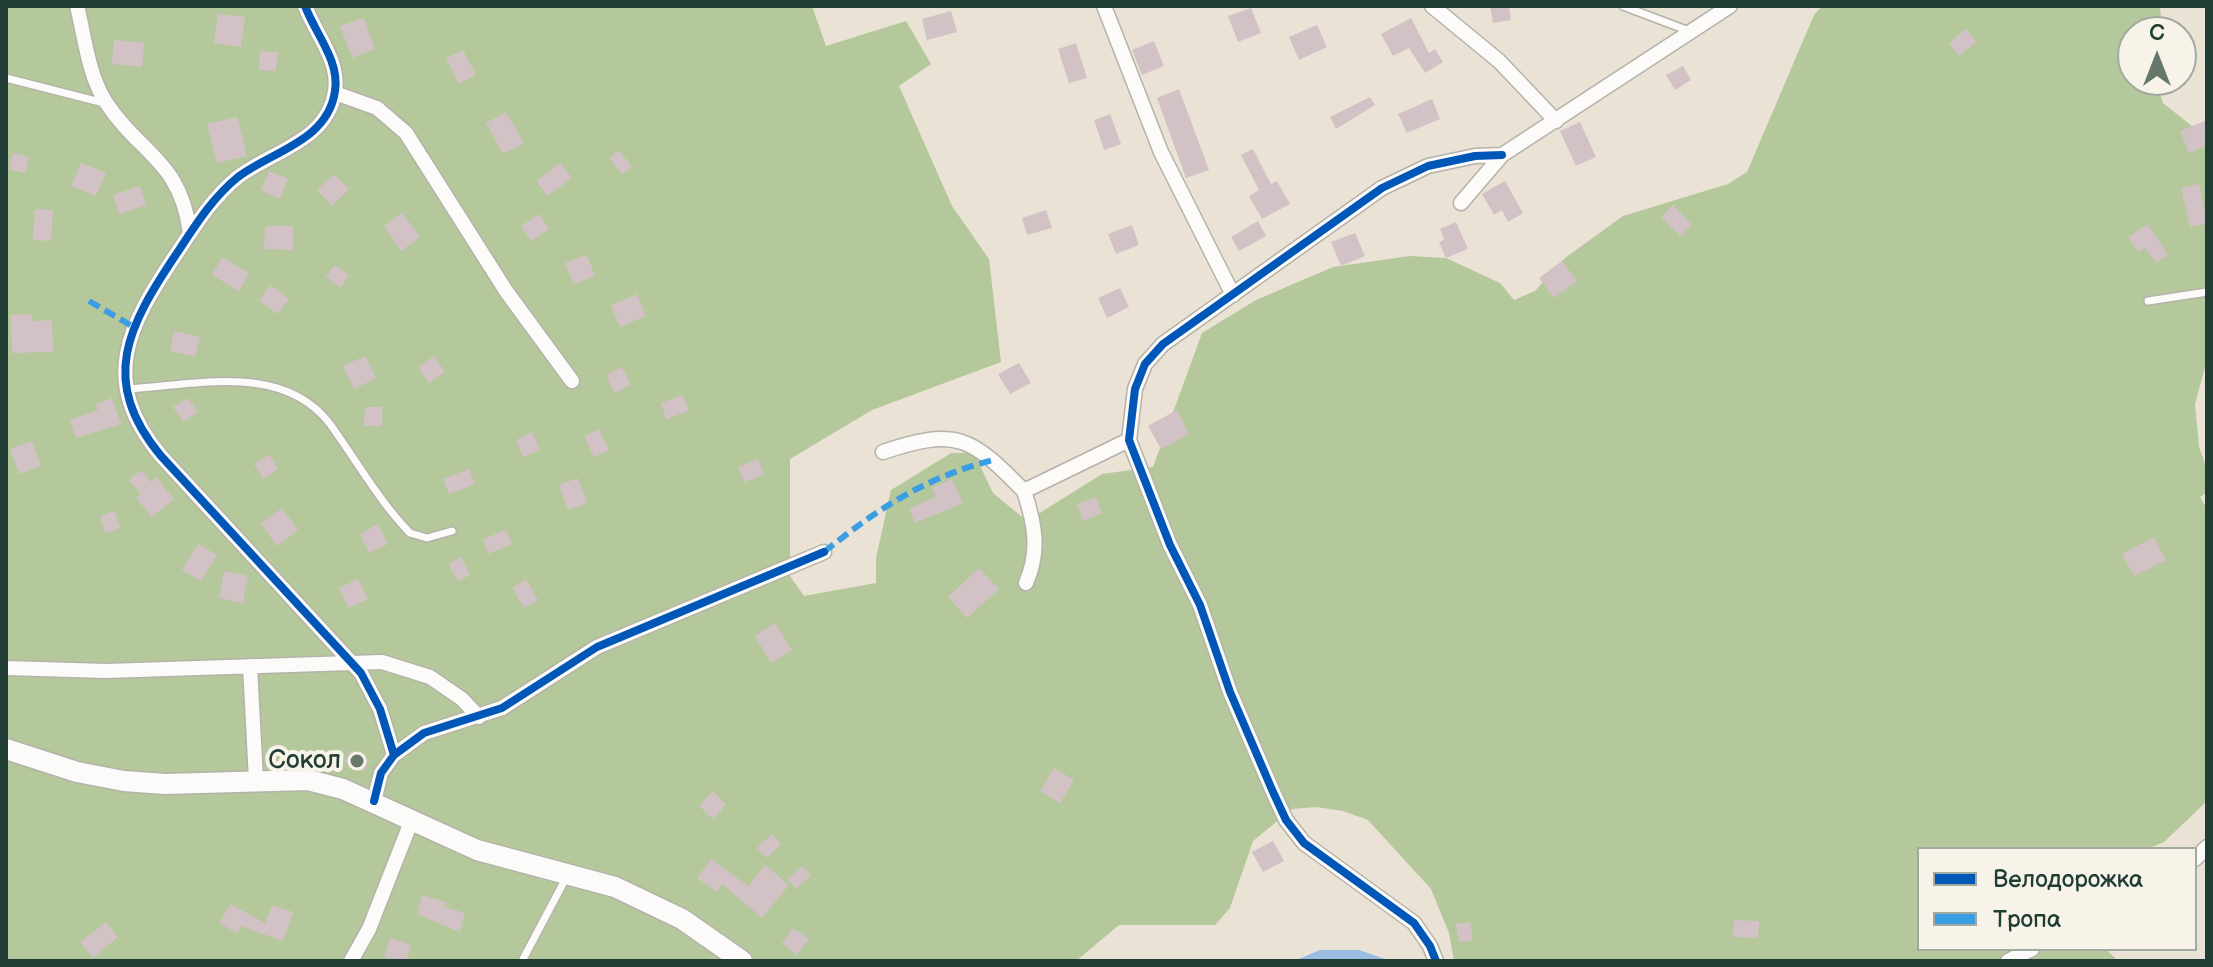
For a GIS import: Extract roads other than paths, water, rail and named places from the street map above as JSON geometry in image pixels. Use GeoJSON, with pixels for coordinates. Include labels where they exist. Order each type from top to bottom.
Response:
{"type":"FeatureCollection","features":[{"type":"Feature","properties":{"kind":"main road"},"geometry":{"type":"LineString","coordinates":[[6,749],[77,772],[124,781],[165,784],[308,780],[374,801],[411,822],[477,850],[615,887],[682,919],[742,961]]}},
{"type":"Feature","properties":{"kind":"street"},"geometry":{"type":"LineString","coordinates":[[77,6],[91,66],[107,103],[170,173],[186,206],[190,233]]}},
{"type":"Feature","properties":{"kind":"street"},"geometry":{"type":"LineString","coordinates":[[305,6],[331,58],[335,93],[325,118],[313,131],[237,178],[207,208],[132,326],[125,350],[126,389],[138,422],[161,456],[352,661],[380,709],[394,755]]}},
{"type":"Feature","properties":{"kind":"street"},"geometry":{"type":"LineString","coordinates":[[1104,6],[1161,152],[1233,295]]}},
{"type":"Feature","properties":{"kind":"street"},"geometry":{"type":"LineString","coordinates":[[1432,6],[1510,71],[1556,121]]}},
{"type":"Feature","properties":{"kind":"street"},"geometry":{"type":"LineString","coordinates":[[1461,203],[1502,155],[1730,6]]}},
{"type":"Feature","properties":{"kind":"street"},"geometry":{"type":"LineString","coordinates":[[335,93],[377,108],[406,133],[506,291],[572,381]]}},
{"type":"Feature","properties":{"kind":"street"},"geometry":{"type":"LineString","coordinates":[[1436,961],[1414,923],[1323,860],[1286,820],[1230,692],[1200,605],[1170,545],[1129,440],[1135,389],[1145,364],[1163,344],[1382,188],[1428,166],[1475,156],[1502,155]]}},
{"type":"Feature","properties":{"kind":"street"},"geometry":{"type":"LineString","coordinates":[[883,452],[926,437],[961,440],[993,460],[1024,491],[1036,541],[1035,563],[1026,583]]}},
{"type":"Feature","properties":{"kind":"street"},"geometry":{"type":"LineString","coordinates":[[1024,491],[1129,440]]}},
{"type":"Feature","properties":{"kind":"street"},"geometry":{"type":"LineString","coordinates":[[374,801],[381,773],[394,755],[424,733],[479,717],[519,698],[597,647],[824,552]]}},
{"type":"Feature","properties":{"kind":"street"},"geometry":{"type":"LineString","coordinates":[[6,668],[106,671],[382,662],[430,677],[462,699],[479,717]]}},
{"type":"Feature","properties":{"kind":"street"},"geometry":{"type":"LineString","coordinates":[[250,666],[256,780]]}},
{"type":"Feature","properties":{"kind":"street"},"geometry":{"type":"LineString","coordinates":[[351,961],[369,929],[411,822]]}},
{"type":"Feature","properties":{"kind":"street"},"geometry":{"type":"LineString","coordinates":[[2008,961],[2028,951]]}},
{"type":"Feature","properties":{"kind":"lane"},"geometry":{"type":"LineString","coordinates":[[1623,6],[1689,31]]}},
{"type":"Feature","properties":{"kind":"lane"},"geometry":{"type":"LineString","coordinates":[[6,78],[107,103]]}},
{"type":"Feature","properties":{"kind":"lane"},"geometry":{"type":"LineString","coordinates":[[2148,301],[2207,292]]}},
{"type":"Feature","properties":{"kind":"lane"},"geometry":{"type":"LineString","coordinates":[[126,389],[246,382],[292,392],[329,423],[410,533],[427,538],[452,531]]}},
{"type":"Feature","properties":{"kind":"lane"},"geometry":{"type":"LineString","coordinates":[[522,961],[567,875]]}},
{"type":"Feature","properties":{"kind":"water"},"geometry":{"type":"Polygon","coordinates":[[[1320,950],[1359,950],[1391,961],[1294,961],[1320,950]]]}},
{"type":"Feature","properties":{"kind":"place","name":"Сокол"},"geometry":{"type":"Point","coordinates":[357,761]}}]}
